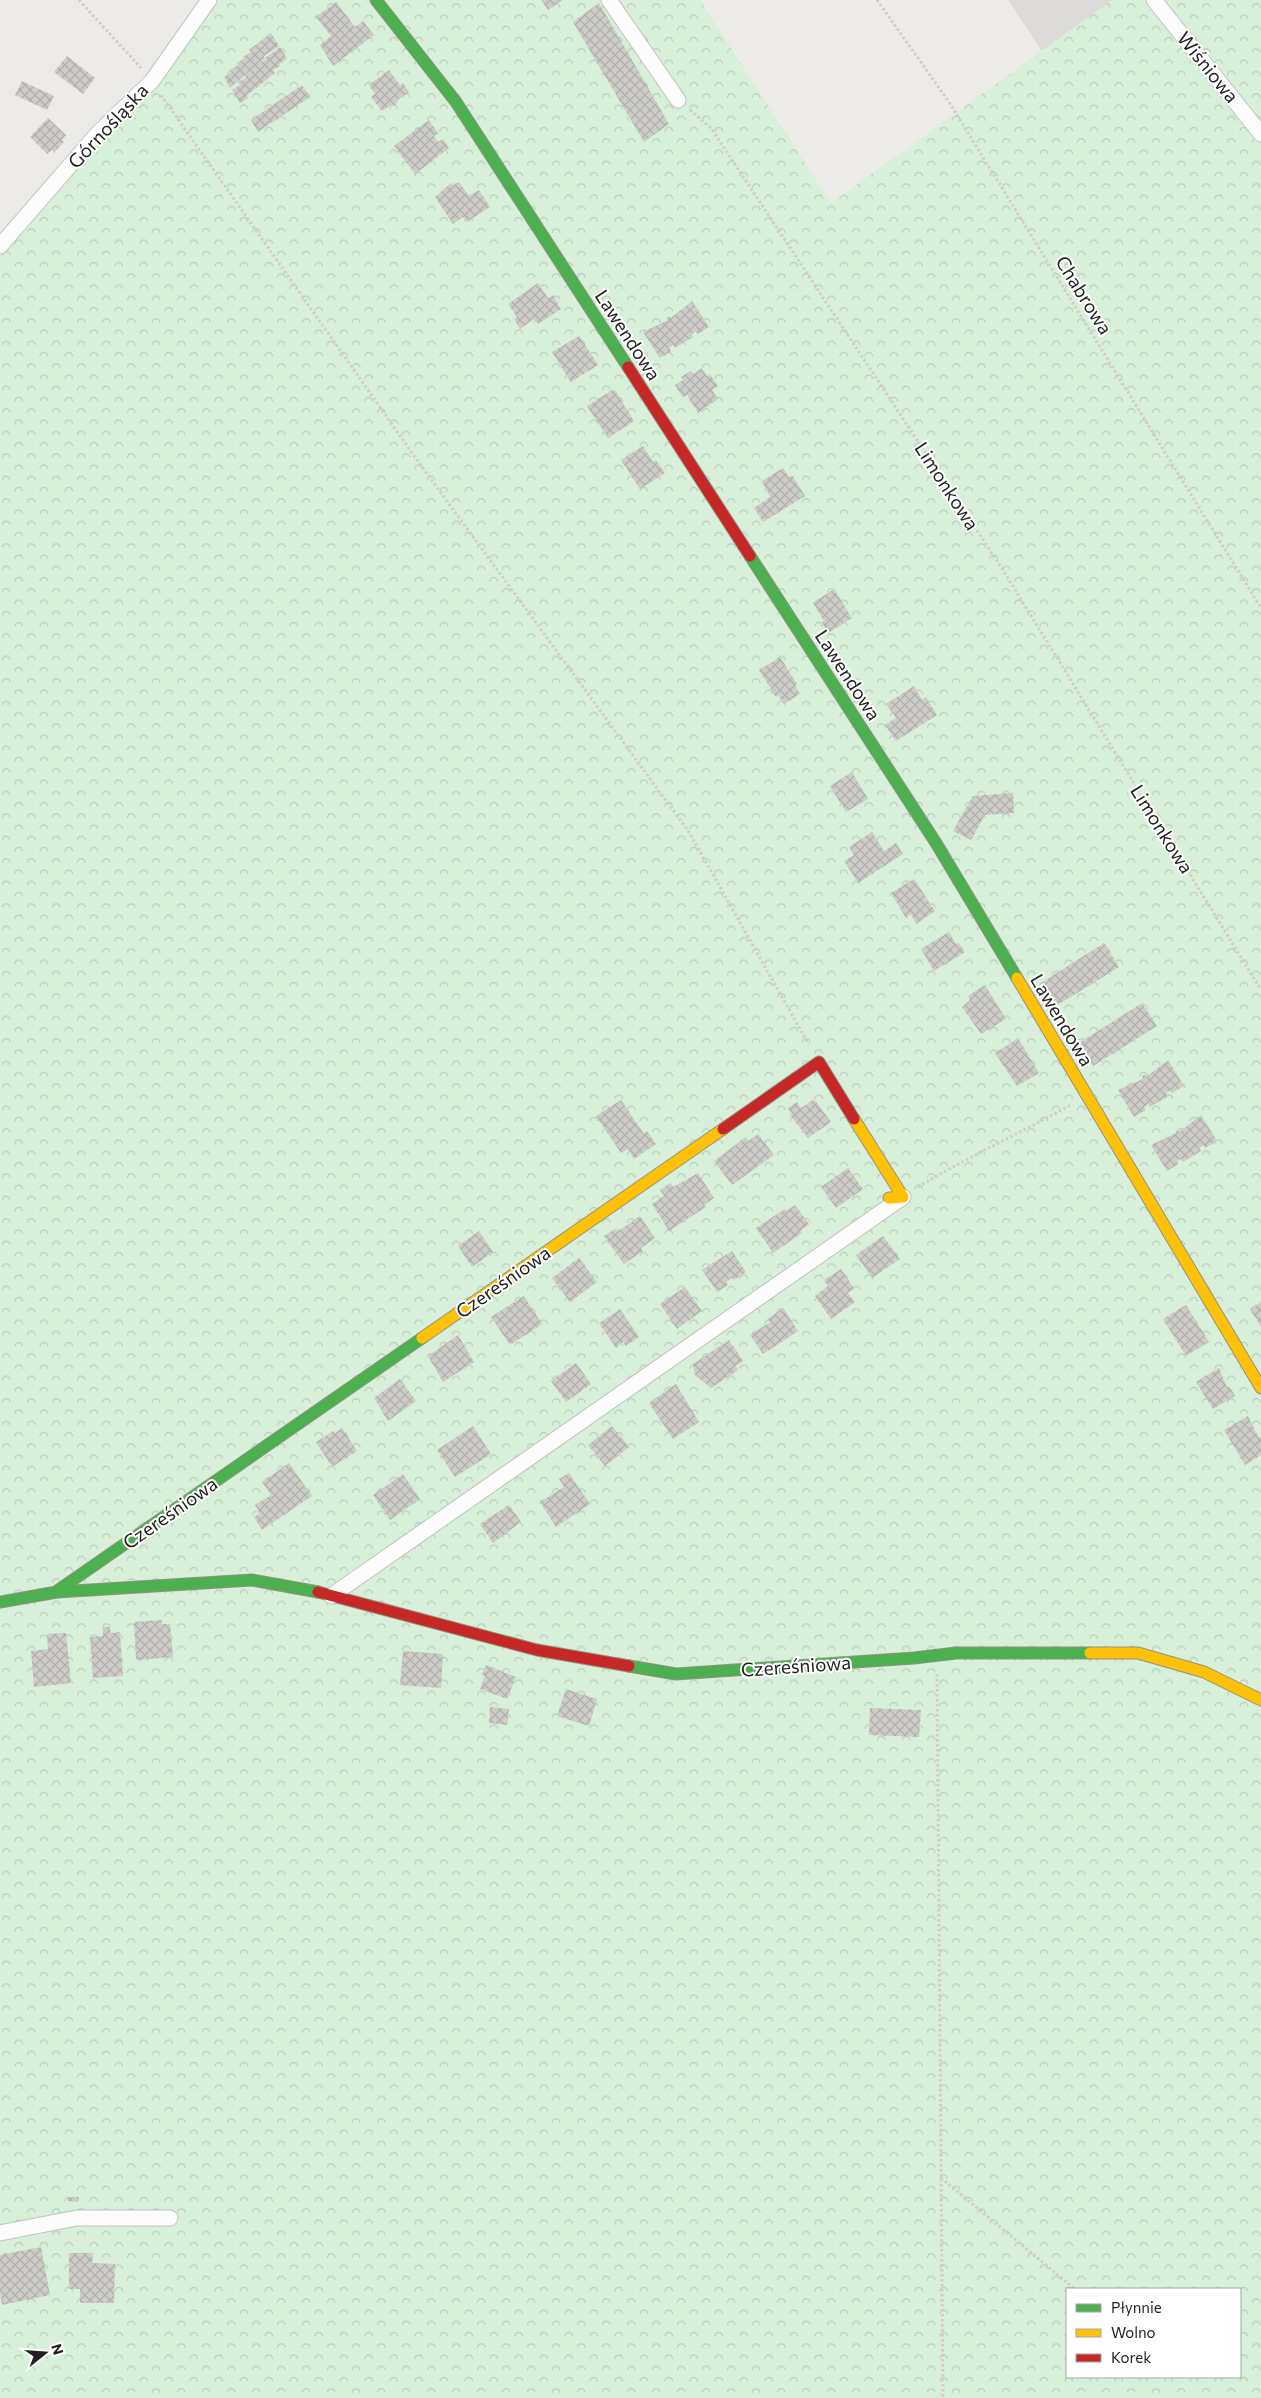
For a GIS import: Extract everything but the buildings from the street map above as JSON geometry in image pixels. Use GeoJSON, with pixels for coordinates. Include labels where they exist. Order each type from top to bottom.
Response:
{"type":"FeatureCollection","features":[{"type":"Feature","properties":{"kind":"street","name":"Górnośląska"},"geometry":{"type":"LineString","coordinates":[[0,246],[100,132],[152,81],[210,0]]}},
{"type":"Feature","properties":{"kind":"street","name":"Lawendowa"},"geometry":{"type":"LineString","coordinates":[[376,0],[456,102],[478,135],[936,843],[1261,1388]]}},
{"type":"Feature","properties":{"kind":"street"},"geometry":{"type":"LineString","coordinates":[[609,0],[678,100]]}},
{"type":"Feature","properties":{"kind":"street","name":"Wiśniowa"},"geometry":{"type":"LineString","coordinates":[[1154,0],[1261,134]]}},
{"type":"Feature","properties":{"kind":"street"},"geometry":{"type":"LineString","coordinates":[[331,1596],[896,1198],[818,1062]]}},
{"type":"Feature","properties":{"kind":"street","name":"Czereśniowa"},"geometry":{"type":"LineString","coordinates":[[57,1592],[818,1062]]}},
{"type":"Feature","properties":{"kind":"street","name":"Czereśniowa"},"geometry":{"type":"LineString","coordinates":[[0,1602],[57,1592],[252,1580],[331,1596],[537,1650],[676,1674],[937,1656],[956,1653],[1138,1653],[1204,1672],[1261,1700]]}},
{"type":"Feature","properties":{"kind":"street"},"geometry":{"type":"LineString","coordinates":[[0,2232],[77,2218],[170,2218]]}},
{"type":"Feature","properties":{"kind":"path"},"geometry":{"type":"LineString","coordinates":[[79,0],[152,81],[422,467],[689,832],[818,1062]]}},
{"type":"Feature","properties":{"kind":"path","name":"Chabrowa"},"geometry":{"type":"LineString","coordinates":[[877,0],[948,102],[1261,608]]}},
{"type":"Feature","properties":{"kind":"path","name":"Limonkowa"},"geometry":{"type":"LineString","coordinates":[[678,100],[711,128],[1003,570],[1261,990]]}},
{"type":"Feature","properties":{"kind":"path"},"geometry":{"type":"LineString","coordinates":[[896,1198],[962,1161],[1013,1137],[1087,1096]]}},
{"type":"Feature","properties":{"kind":"path"},"geometry":{"type":"LineString","coordinates":[[937,1656],[944,2398]]}},
{"type":"Feature","properties":{"kind":"path"},"geometry":{"type":"LineString","coordinates":[[941,2178],[1074,2288]]}},
{"type":"Feature","properties":{"kind":"shaded area"},"geometry":{"type":"Polygon","coordinates":[[[1008,0],[1144,0],[1073,98],[1008,0]]]}},
{"type":"Feature","properties":{"kind":"green space"},"geometry":{"type":"Polygon","coordinates":[[[206,0],[700,0],[831,203],[1112,0],[1261,0],[1261,2398],[0,2398],[0,238],[108,123],[159,63],[206,0]]]}},
{"type":"Feature","properties":{"kind":"traffic: fast"},"geometry":{"type":"LineString","coordinates":[[376,0],[456,102],[628,367]]}},
{"type":"Feature","properties":{"kind":"traffic: fast"},"geometry":{"type":"LineString","coordinates":[[750,556],[936,843],[1017,978]]}},
{"type":"Feature","properties":{"kind":"traffic: fast"},"geometry":{"type":"LineString","coordinates":[[57,1591],[422,1338]]}},
{"type":"Feature","properties":{"kind":"traffic: fast"},"geometry":{"type":"LineString","coordinates":[[0,1602],[57,1592],[252,1580],[318,1592]]}},
{"type":"Feature","properties":{"kind":"traffic: fast"},"geometry":{"type":"LineString","coordinates":[[629,1666],[676,1674],[914,1658],[956,1653],[1090,1653]]}},
{"type":"Feature","properties":{"kind":"traffic: slow"},"geometry":{"type":"LineString","coordinates":[[1017,978],[1261,1388]]}},
{"type":"Feature","properties":{"kind":"traffic: slow"},"geometry":{"type":"LineString","coordinates":[[854,1119],[903,1197],[889,1198]]}},
{"type":"Feature","properties":{"kind":"traffic: slow"},"geometry":{"type":"LineString","coordinates":[[422,1338],[723,1129]]}},
{"type":"Feature","properties":{"kind":"traffic: slow"},"geometry":{"type":"LineString","coordinates":[[1090,1653],[1138,1653],[1204,1672],[1261,1700]]}},
{"type":"Feature","properties":{"kind":"traffic: jam"},"geometry":{"type":"LineString","coordinates":[[628,367],[750,556]]}},
{"type":"Feature","properties":{"kind":"traffic: jam"},"geometry":{"type":"LineString","coordinates":[[723,1129],[819,1062],[854,1119]]}},
{"type":"Feature","properties":{"kind":"traffic: jam"},"geometry":{"type":"LineString","coordinates":[[318,1592],[537,1650],[629,1666]]}}]}
